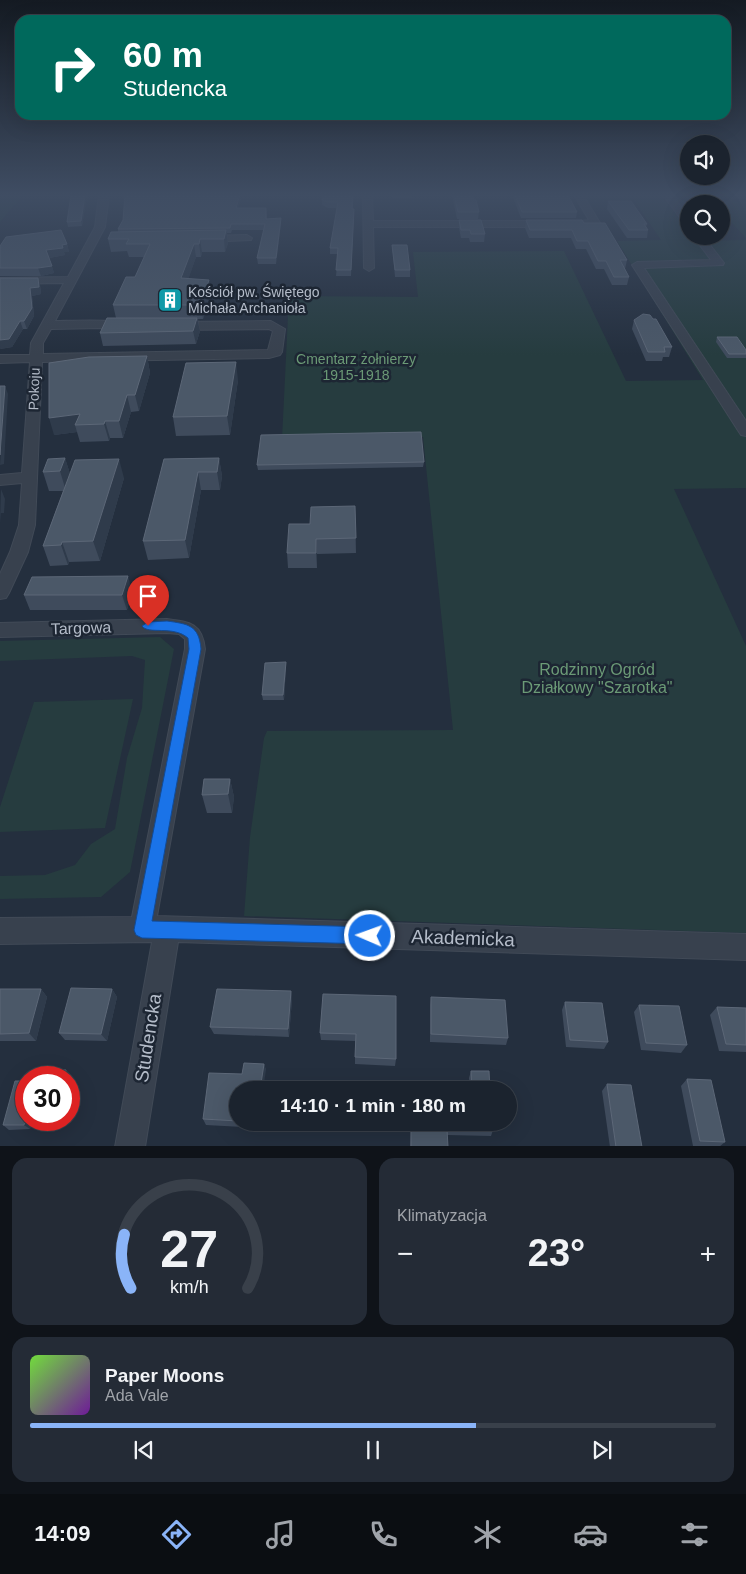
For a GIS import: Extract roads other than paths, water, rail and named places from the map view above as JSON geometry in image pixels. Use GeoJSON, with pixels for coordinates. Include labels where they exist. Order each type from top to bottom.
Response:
{"type":"FeatureCollection","features":[{"type":"Feature","properties":{"kind":"street","name":"Pokoju"},"geometry":{"type":"LineString","coordinates":[[0,593],[19,552],[28,525],[37,343],[71,280],[93,248]]}},
{"type":"Feature","properties":{"kind":"street"},"geometry":{"type":"LineString","coordinates":[[369,248],[369,268]]}},
{"type":"Feature","properties":{"kind":"street"},"geometry":{"type":"LineString","coordinates":[[708,248],[719,263],[637,265],[746,432]]}},
{"type":"Feature","properties":{"kind":"street"},"geometry":{"type":"LineString","coordinates":[[0,281],[71,280]]}},
{"type":"Feature","properties":{"kind":"street"},"geometry":{"type":"LineString","coordinates":[[46,325],[141,326]]}},
{"type":"Feature","properties":{"kind":"street"},"geometry":{"type":"LineString","coordinates":[[0,359],[269,354],[276,352],[279,329],[271,325],[161,326]]}},
{"type":"Feature","properties":{"kind":"street"},"geometry":{"type":"LineString","coordinates":[[0,480],[31,477]]}},
{"type":"Feature","properties":{"kind":"street","name":"Targowa"},"geometry":{"type":"LineString","coordinates":[[0,630],[167,626],[178,627],[190,632]]}},
{"type":"Feature","properties":{"kind":"street","name":"Studencka"},"geometry":{"type":"LineString","coordinates":[[130,1146],[154,930],[195,649],[194,636],[190,632]]}},
{"type":"Feature","properties":{"kind":"street","name":"Akademicka"},"geometry":{"type":"LineString","coordinates":[[0,931],[154,930],[746,947]]}},
{"type":"Feature","properties":{"kind":"place","name":"Kościół pw. Świętego Michała Archanioła"},"geometry":{"type":"Point","coordinates":[170,300]}},
{"type":"Feature","properties":{"kind":"park label","name":"Cmentarz żołnierzy 1915-1918"},"geometry":{"type":"Point","coordinates":[356,368]}},
{"type":"Feature","properties":{"kind":"park label","name":"Rodzinny Ogród Działkowy \"Szarotka\""},"geometry":{"type":"Point","coordinates":[597,678]}}]}
